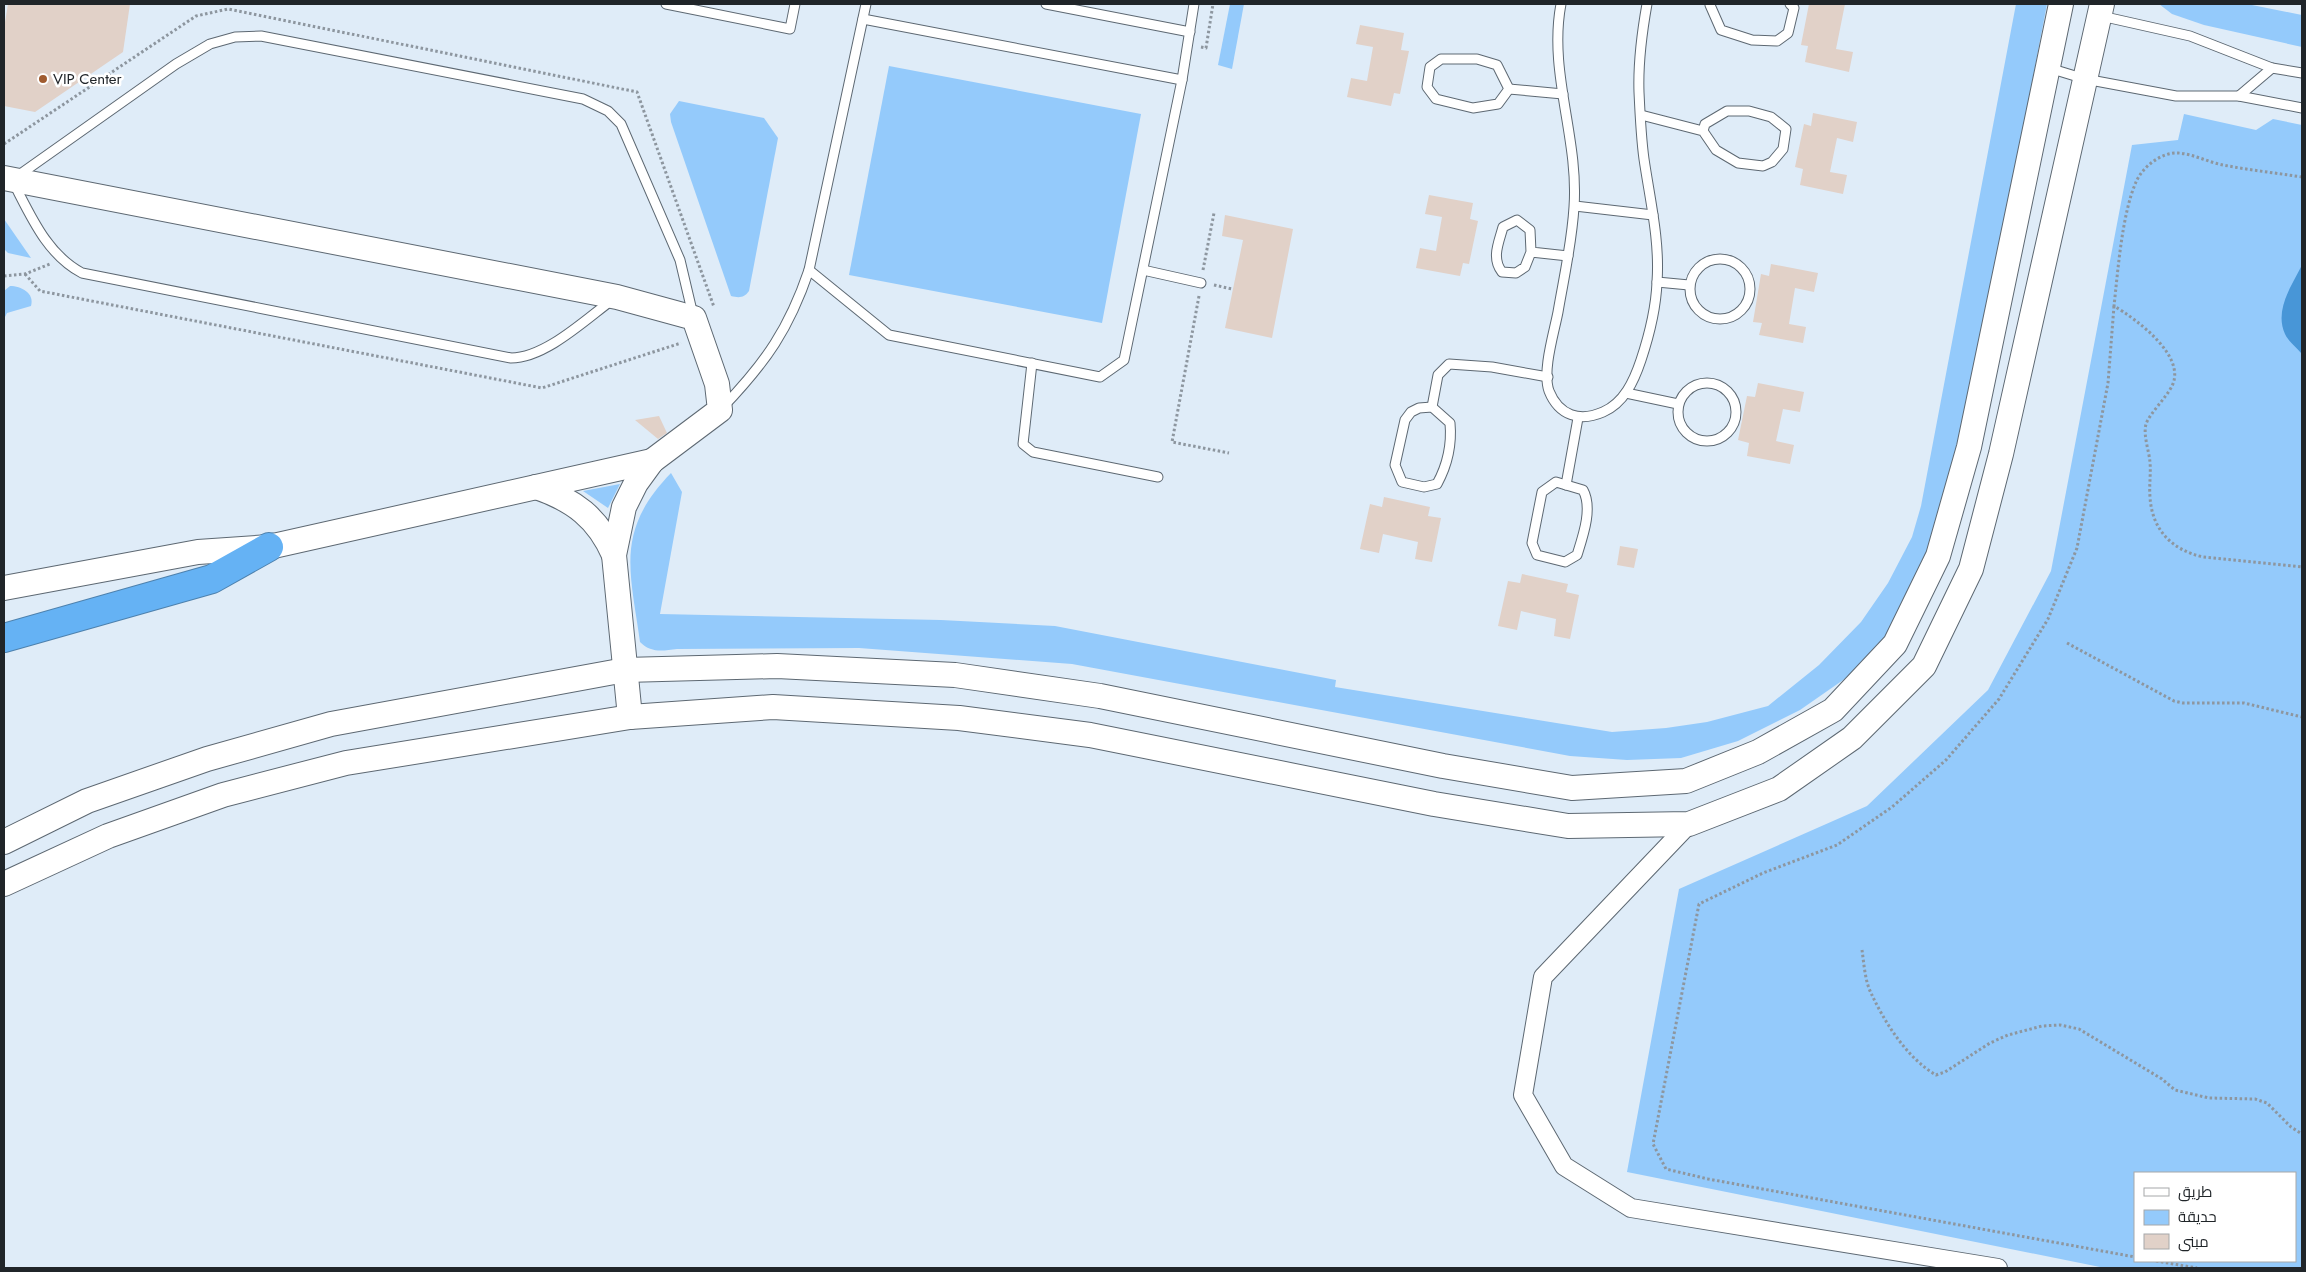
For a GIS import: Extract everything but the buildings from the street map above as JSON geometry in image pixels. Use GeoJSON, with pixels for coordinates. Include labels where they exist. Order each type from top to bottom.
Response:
{"type":"FeatureCollection","features":[{"type":"Feature","properties":{"kind":"highway"},"geometry":{"type":"LineString","coordinates":[[4,638],[212,579],[269,548]]}},
{"type":"Feature","properties":{"kind":"main road"},"geometry":{"type":"LineString","coordinates":[[4,842],[87,801],[207,759],[332,724],[625,670],[778,666],[955,675],[1100,696],[1443,766],[1572,788],[1686,781],[1758,752],[1833,710],[1895,644],[1938,556],[1969,448],[2049,68],[2060,4]]}},
{"type":"Feature","properties":{"kind":"main road"},"geometry":{"type":"LineString","coordinates":[[4,884],[108,836],[223,795],[346,763],[630,717],[773,707],[960,718],[1090,735],[1434,804],[1568,826],[1689,824],[1779,789],[1852,738],[1924,666],[1971,569],[2003,444],[2102,10]]}},
{"type":"Feature","properties":{"kind":"main road"},"geometry":{"type":"LineString","coordinates":[[8,179],[618,296],[697,327],[718,384],[720,410],[652,461],[636,483],[624,507],[614,555],[630,717]]}},
{"type":"Feature","properties":{"kind":"main road"},"geometry":{"type":"LineString","coordinates":[[4,588],[198,552],[269,548],[652,461]]}},
{"type":"Feature","properties":{"kind":"main road"},"geometry":{"type":"LineString","coordinates":[[536,487],[552,492],[582,510],[605,536],[614,555]]}},
{"type":"Feature","properties":{"kind":"street"},"geometry":{"type":"LineString","coordinates":[[1689,824],[1543,977],[1523,1095],[1564,1166],[1631,1208],[1998,1268]]}},
{"type":"Feature","properties":{"kind":"lane"},"geometry":{"type":"LineString","coordinates":[[666,4],[790,29],[796,4]]}},
{"type":"Feature","properties":{"kind":"lane"},"geometry":{"type":"LineString","coordinates":[[720,410],[758,370],[774,347],[789,323],[809,270],[866,4]]}},
{"type":"Feature","properties":{"kind":"lane"},"geometry":{"type":"LineString","coordinates":[[1046,4],[1190,32]]}},
{"type":"Feature","properties":{"kind":"lane"},"geometry":{"type":"LineString","coordinates":[[809,270],[889,335],[1100,377],[1124,360],[1182,80],[1194,4]]}},
{"type":"Feature","properties":{"kind":"lane"},"geometry":{"type":"LineString","coordinates":[[1561,4],[1557,26],[1556,50],[1574,182],[1574,206],[1568,256],[1547,367],[1548,389],[1558,406],[1578,418],[1592,417],[1609,409],[1626,393],[1635,378],[1652,318],[1658,282],[1653,215],[1643,156],[1640,80],[1643,28],[1647,4]]}},
{"type":"Feature","properties":{"kind":"lane"},"geometry":{"type":"LineString","coordinates":[[1708,4],[1721,30],[1752,40],[1777,42],[1788,33],[1794,8],[1790,4]]}},
{"type":"Feature","properties":{"kind":"lane"},"geometry":{"type":"LineString","coordinates":[[2102,10],[2190,36],[2272,68],[2302,73]]}},
{"type":"Feature","properties":{"kind":"lane"},"geometry":{"type":"LineString","coordinates":[[863,19],[1182,80]]}},
{"type":"Feature","properties":{"kind":"lane"},"geometry":{"type":"LineString","coordinates":[[618,296],[536,353],[520,358],[511,358],[82,274],[62,260],[40,232],[8,179],[176,64],[210,44],[235,37],[261,36],[583,99],[608,111],[620,124],[680,260],[690,292],[697,327]]}},
{"type":"Feature","properties":{"kind":"lane"},"geometry":{"type":"LineString","coordinates":[[1441,59],[1476,59],[1497,65],[1509,89],[1498,104],[1473,108],[1436,99],[1427,87],[1430,67],[1441,59]]}},
{"type":"Feature","properties":{"kind":"lane"},"geometry":{"type":"LineString","coordinates":[[2049,68],[2085,80],[2176,96],[2239,96],[2302,108]]}},
{"type":"Feature","properties":{"kind":"lane"},"geometry":{"type":"LineString","coordinates":[[2239,96],[2272,68]]}},
{"type":"Feature","properties":{"kind":"lane"},"geometry":{"type":"LineString","coordinates":[[1509,89],[1562,94]]}},
{"type":"Feature","properties":{"kind":"lane"},"geometry":{"type":"LineString","coordinates":[[1641,115],[1702,132],[1716,150],[1738,163],[1763,166],[1772,162],[1783,149],[1786,129],[1771,117],[1749,111],[1727,111],[1705,124],[1702,132]]}},
{"type":"Feature","properties":{"kind":"lane"},"geometry":{"type":"LineString","coordinates":[[1574,206],[1653,215]]}},
{"type":"Feature","properties":{"kind":"lane"},"geometry":{"type":"LineString","coordinates":[[1518,220],[1530,230],[1531,252],[1525,267],[1516,273],[1502,272],[1496,265],[1496,255],[1503,227],[1518,220]]}},
{"type":"Feature","properties":{"kind":"lane"},"geometry":{"type":"LineString","coordinates":[[1531,252],[1568,256]]}},
{"type":"Feature","properties":{"kind":"lane"},"geometry":{"type":"LineString","coordinates":[[1716,259],[1726,259],[1735,263],[1748,277],[1750,297],[1746,306],[1739,314],[1719,320],[1709,318],[1700,313],[1693,305],[1689,285],[1692,276],[1698,268],[1716,259]]}},
{"type":"Feature","properties":{"kind":"lane"},"geometry":{"type":"LineString","coordinates":[[1143,270],[1201,282]]}},
{"type":"Feature","properties":{"kind":"lane"},"geometry":{"type":"LineString","coordinates":[[1658,282],[1689,285]]}},
{"type":"Feature","properties":{"kind":"lane"},"geometry":{"type":"LineString","coordinates":[[1032,363],[1023,444],[1033,452],[1158,477]]}},
{"type":"Feature","properties":{"kind":"lane"},"geometry":{"type":"LineString","coordinates":[[1432,407],[1438,375],[1448,364],[1492,367],[1548,377]]}},
{"type":"Feature","properties":{"kind":"lane"},"geometry":{"type":"LineString","coordinates":[[1709,382],[1719,385],[1733,398],[1736,418],[1726,435],[1709,442],[1699,441],[1684,431],[1677,413],[1678,404],[1683,395],[1699,384],[1709,382]]}},
{"type":"Feature","properties":{"kind":"lane"},"geometry":{"type":"LineString","coordinates":[[1626,393],[1678,404]]}},
{"type":"Feature","properties":{"kind":"lane"},"geometry":{"type":"LineString","coordinates":[[1432,407],[1450,423],[1451,438],[1446,467],[1437,484],[1424,487],[1402,482],[1395,464],[1405,420],[1411,412],[1419,408],[1432,407]]}},
{"type":"Feature","properties":{"kind":"lane"},"geometry":{"type":"LineString","coordinates":[[1566,485],[1578,418]]}},
{"type":"Feature","properties":{"kind":"lane"},"geometry":{"type":"LineString","coordinates":[[1556,482],[1566,485],[1583,490],[1588,498],[1583,536],[1577,555],[1565,562],[1537,555],[1532,543],[1542,492],[1556,482]]}},
{"type":"Feature","properties":{"kind":"path"},"geometry":{"type":"LineString","coordinates":[[4,144],[196,16],[228,9],[637,92],[720,325],[697,327]]}},
{"type":"Feature","properties":{"kind":"path"},"geometry":{"type":"LineString","coordinates":[[2134,1257],[1708,1180],[1666,1169],[1653,1144],[1698,904],[1763,873],[1837,845],[1892,807],[1946,760],[1999,699],[2048,619],[2077,548],[2108,383],[2118,261],[2136,180],[2144,170],[2163,154],[2179,153],[2223,165],[2302,177]]}},
{"type":"Feature","properties":{"kind":"path"},"geometry":{"type":"LineString","coordinates":[[1214,213],[1172,442],[1230,452]]}},
{"type":"Feature","properties":{"kind":"path"},"geometry":{"type":"LineString","coordinates":[[4,276],[25,274],[62,260]]}},
{"type":"Feature","properties":{"kind":"path"},"geometry":{"type":"LineString","coordinates":[[2114,306],[2131,316],[2171,356],[2175,377],[2172,386],[2146,424],[2153,520],[2176,547],[2190,554],[2203,558],[2302,567]]}},
{"type":"Feature","properties":{"kind":"path"},"geometry":{"type":"LineString","coordinates":[[2067,643],[2174,702],[2244,703],[2302,717]]}},
{"type":"Feature","properties":{"kind":"path"},"geometry":{"type":"LineString","coordinates":[[1862,950],[1870,991],[1910,1056],[1936,1075],[1945,1072],[1990,1043],[2008,1035],[2042,1026],[2060,1025],[2079,1029],[2175,1090],[2209,1098],[2255,1099],[2267,1103],[2290,1127],[2302,1134]]}},
{"type":"Feature","properties":{"kind":"path"},"geometry":{"type":"LineString","coordinates":[[2162,1262],[2197,1268]]}},
{"type":"Feature","properties":{"kind":"green space"},"geometry":{"type":"Polygon","coordinates":[[[1230,4],[1244,4],[1232,69],[1218,65],[1230,4]]]}},
{"type":"Feature","properties":{"kind":"green space"},"geometry":{"type":"Polygon","coordinates":[[[2016,4],[2047,4],[1970,407],[1932,554],[1906,604],[1884,638],[1846,678],[1800,710],[1738,741],[1681,758],[1627,760],[1570,756],[1072,664],[859,648],[653,650],[640,642],[631,572],[631,552],[634,533],[641,514],[653,494],[671,473],[682,492],[660,614],[941,620],[1055,626],[1336,680],[1335,687],[1612,732],[1666,728],[1707,722],[1768,706],[1819,665],[1861,622],[1888,583],[1912,537],[1921,506],[2016,4]]]}},
{"type":"Feature","properties":{"kind":"green space"},"geometry":{"type":"Polygon","coordinates":[[[2159,4],[2247,4],[2302,15],[2302,47],[2204,25],[2172,14],[2159,4]]]}},
{"type":"Feature","properties":{"kind":"green space"},"geometry":{"type":"Polygon","coordinates":[[[889,66],[1141,114],[1102,323],[849,275],[889,66]]]}},
{"type":"Feature","properties":{"kind":"green space"},"geometry":{"type":"Polygon","coordinates":[[[679,101],[764,118],[778,138],[749,291],[741,297],[731,296],[671,122],[670,114],[679,101]]]}},
{"type":"Feature","properties":{"kind":"green space"},"geometry":{"type":"Polygon","coordinates":[[[2184,114],[2256,130],[2273,119],[2302,125],[2302,1268],[2105,1268],[1627,1172],[1679,889],[1867,806],[1988,690],[2051,571],[2132,145],[2178,140],[2184,114]]]}},
{"type":"Feature","properties":{"kind":"green space"},"geometry":{"type":"Polygon","coordinates":[[[4,219],[31,258],[8,253],[4,249],[4,219]]]}},
{"type":"Feature","properties":{"kind":"green space"},"geometry":{"type":"Polygon","coordinates":[[[10,286],[26,291],[32,301],[31,306],[7,313],[4,319],[4,291],[10,286]]]}},
{"type":"Feature","properties":{"kind":"green space"},"geometry":{"type":"Polygon","coordinates":[[[620,484],[608,508],[583,491],[620,484]]]}},
{"type":"Feature","properties":{"kind":"shaded area"},"geometry":{"type":"Polygon","coordinates":[[[2302,265],[2302,354],[2286,337],[2282,325],[2282,316],[2289,289],[2302,265]]]}},
{"type":"Feature","properties":{"kind":"place","name":"VIP Center"},"geometry":{"type":"Point","coordinates":[43,79]}}]}
